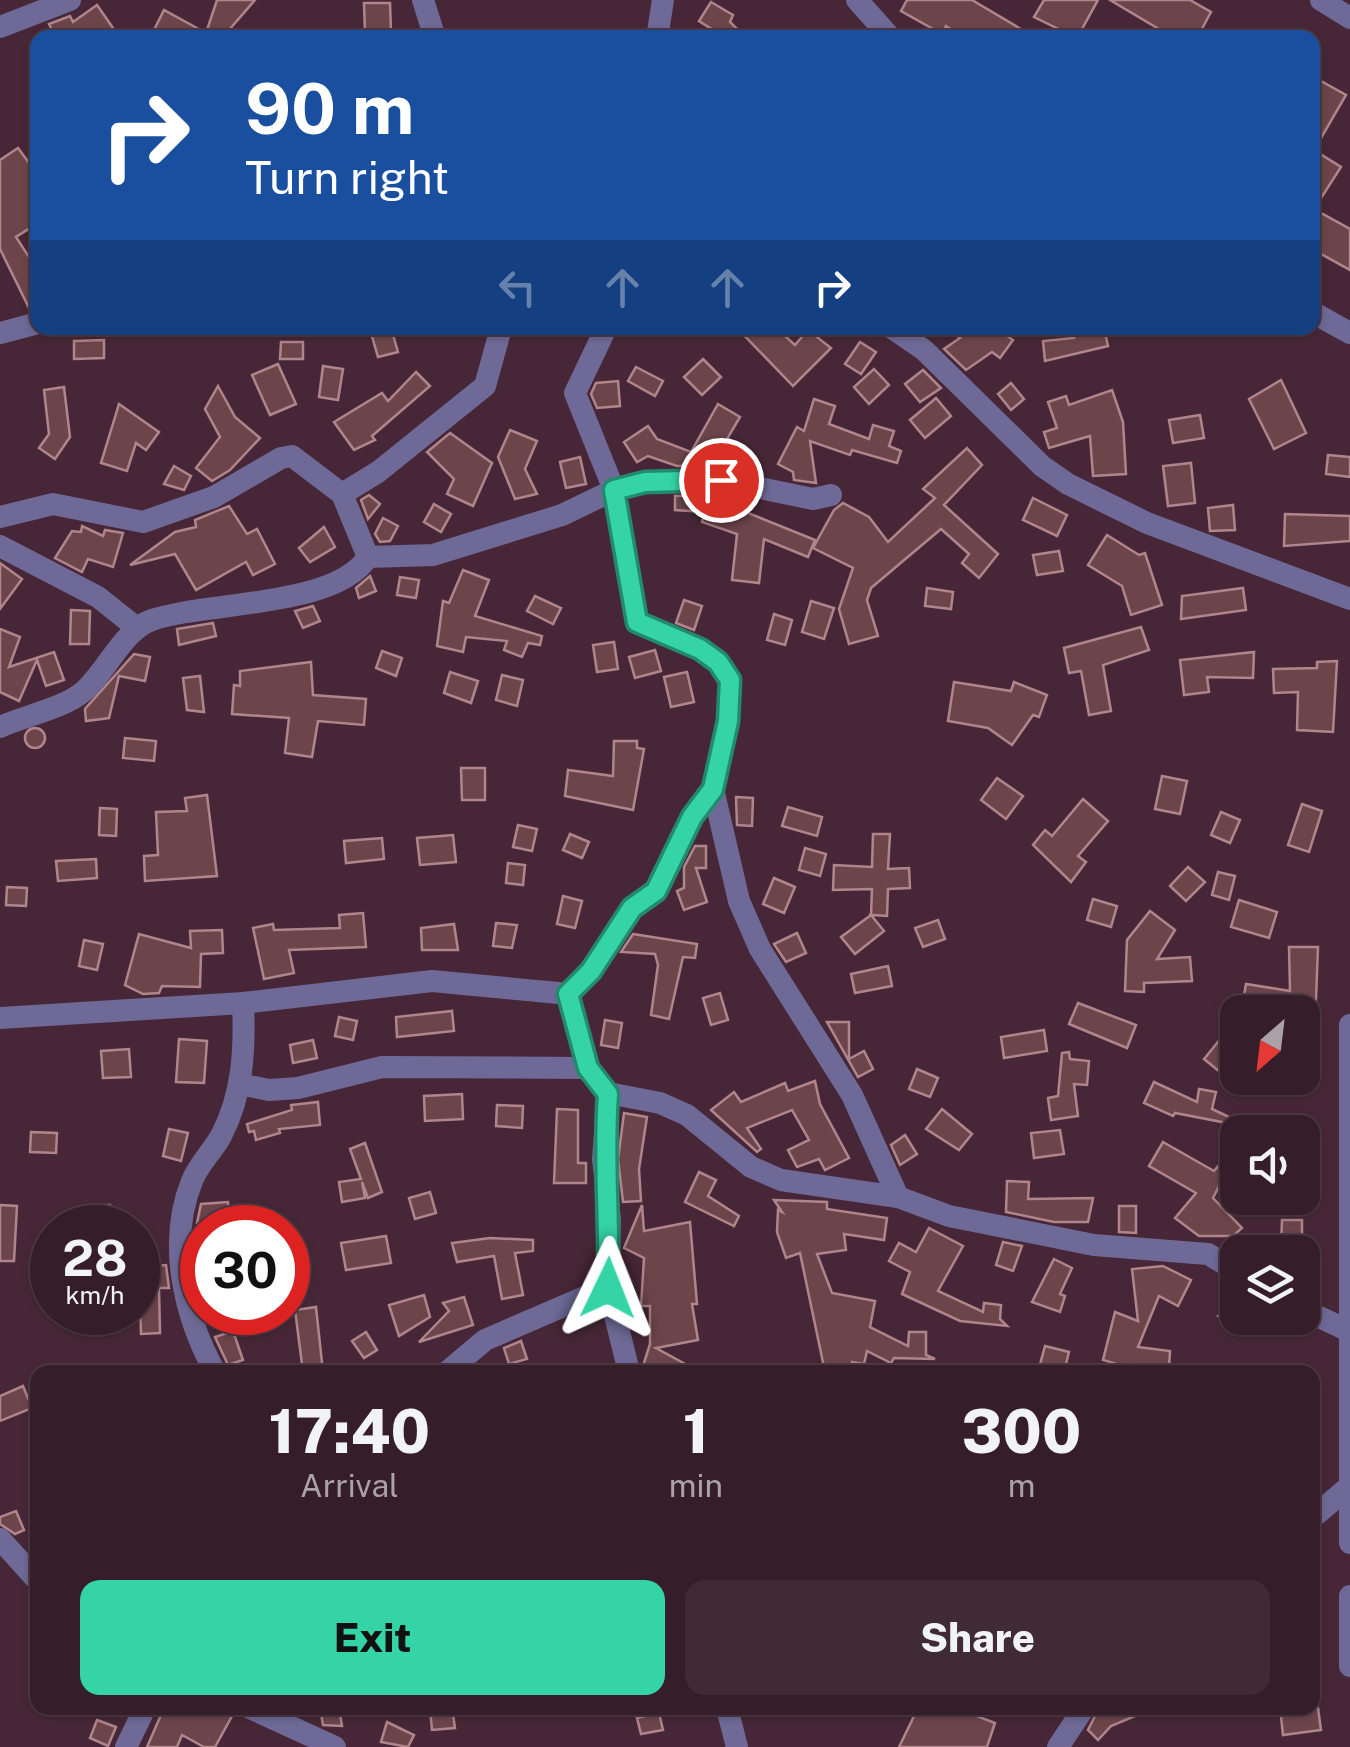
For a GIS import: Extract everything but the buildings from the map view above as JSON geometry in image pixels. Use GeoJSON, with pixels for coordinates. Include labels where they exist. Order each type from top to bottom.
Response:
{"type":"FeatureCollection","features":[{"type":"Feature","properties":{"kind":"street"},"geometry":{"type":"LineString","coordinates":[[0,27],[70,0]]}},
{"type":"Feature","properties":{"kind":"street"},"geometry":{"type":"LineString","coordinates":[[423,0],[433,30]]}},
{"type":"Feature","properties":{"kind":"street"},"geometry":{"type":"LineString","coordinates":[[659,30],[664,0]]}},
{"type":"Feature","properties":{"kind":"street"},"geometry":{"type":"LineString","coordinates":[[857,0],[885,30]]}},
{"type":"Feature","properties":{"kind":"street"},"geometry":{"type":"LineString","coordinates":[[1321,0],[1350,18]]}},
{"type":"Feature","properties":{"kind":"street"},"geometry":{"type":"LineString","coordinates":[[1320,317],[1350,334]]}},
{"type":"Feature","properties":{"kind":"street"},"geometry":{"type":"LineString","coordinates":[[0,333],[30,325]]}},
{"type":"Feature","properties":{"kind":"street"},"geometry":{"type":"LineString","coordinates":[[342,494],[378,472],[486,386],[500,335]]}},
{"type":"Feature","properties":{"kind":"street"},"geometry":{"type":"LineString","coordinates":[[568,994],[591,971],[632,908],[656,891],[692,817],[713,789],[728,721],[730,680],[718,662],[700,649],[637,622],[614,490],[574,393],[603,335]]}},
{"type":"Feature","properties":{"kind":"street"},"geometry":{"type":"LineString","coordinates":[[902,335],[924,350],[1042,466],[1068,484],[1146,522],[1350,600]]}},
{"type":"Feature","properties":{"kind":"street"},"geometry":{"type":"LineString","coordinates":[[0,517],[53,504],[143,522],[200,503],[281,458],[292,456],[342,494],[368,557]]}},
{"type":"Feature","properties":{"kind":"street"},"geometry":{"type":"LineString","coordinates":[[0,727],[83,692],[137,628],[180,612],[285,596],[336,582],[350,576],[368,557],[433,555],[562,515],[614,490],[645,482],[721,480],[764,486],[813,500],[831,496]]}},
{"type":"Feature","properties":{"kind":"street"},"geometry":{"type":"LineString","coordinates":[[0,546],[98,597],[137,628]]}},
{"type":"Feature","properties":{"kind":"street"},"geometry":{"type":"LineString","coordinates":[[713,789],[739,902],[760,949],[852,1096],[898,1197]]}},
{"type":"Feature","properties":{"kind":"street"},"geometry":{"type":"LineString","coordinates":[[0,1018],[242,1003],[432,981],[568,994]]}},
{"type":"Feature","properties":{"kind":"street"},"geometry":{"type":"LineString","coordinates":[[568,994],[588,1068],[608,1094],[660,1104],[687,1114],[750,1167],[782,1180],[898,1197],[949,1216],[1094,1244],[1208,1254],[1220,1261]]}},
{"type":"Feature","properties":{"kind":"street"},"geometry":{"type":"LineString","coordinates":[[211,1365],[194,1322],[177,1236],[192,1179],[222,1135],[239,1084],[246,1058],[242,1003]]}},
{"type":"Feature","properties":{"kind":"street"},"geometry":{"type":"LineString","coordinates":[[1350,1025],[1350,1543]]}},
{"type":"Feature","properties":{"kind":"street"},"geometry":{"type":"LineString","coordinates":[[239,1084],[269,1090],[298,1088],[382,1067],[588,1068]]}},
{"type":"Feature","properties":{"kind":"street"},"geometry":{"type":"LineString","coordinates":[[608,1094],[602,1159],[610,1220],[608,1288],[627,1365]]}},
{"type":"Feature","properties":{"kind":"street"},"geometry":{"type":"LineString","coordinates":[[455,1365],[486,1340],[608,1288]]}},
{"type":"Feature","properties":{"kind":"street"},"geometry":{"type":"LineString","coordinates":[[1320,1317],[1347,1330]]}},
{"type":"Feature","properties":{"kind":"street"},"geometry":{"type":"LineString","coordinates":[[1320,1511],[1348,1488]]}},
{"type":"Feature","properties":{"kind":"street"},"geometry":{"type":"LineString","coordinates":[[0,1539],[30,1572]]}},
{"type":"Feature","properties":{"kind":"street"},"geometry":{"type":"LineString","coordinates":[[1350,1596],[1350,1666]]}},
{"type":"Feature","properties":{"kind":"street"},"geometry":{"type":"LineString","coordinates":[[126,1747],[141,1715]]}},
{"type":"Feature","properties":{"kind":"street"},"geometry":{"type":"LineString","coordinates":[[265,1715],[334,1747]]}},
{"type":"Feature","properties":{"kind":"street"},"geometry":{"type":"LineString","coordinates":[[729,1715],[737,1747]]}},
{"type":"Feature","properties":{"kind":"street"},"geometry":{"type":"LineString","coordinates":[[1058,1747],[1079,1715]]}},
{"type":"Feature","properties":{"kind":"route"},"geometry":{"type":"LineString","coordinates":[[608,1288],[610,1220],[602,1159],[608,1094],[588,1068],[568,994],[591,971],[632,908],[656,891],[692,817],[713,789],[728,721],[730,680],[718,662],[700,649],[637,622],[632,611],[628,551],[614,490],[645,482],[721,480]]}}]}
